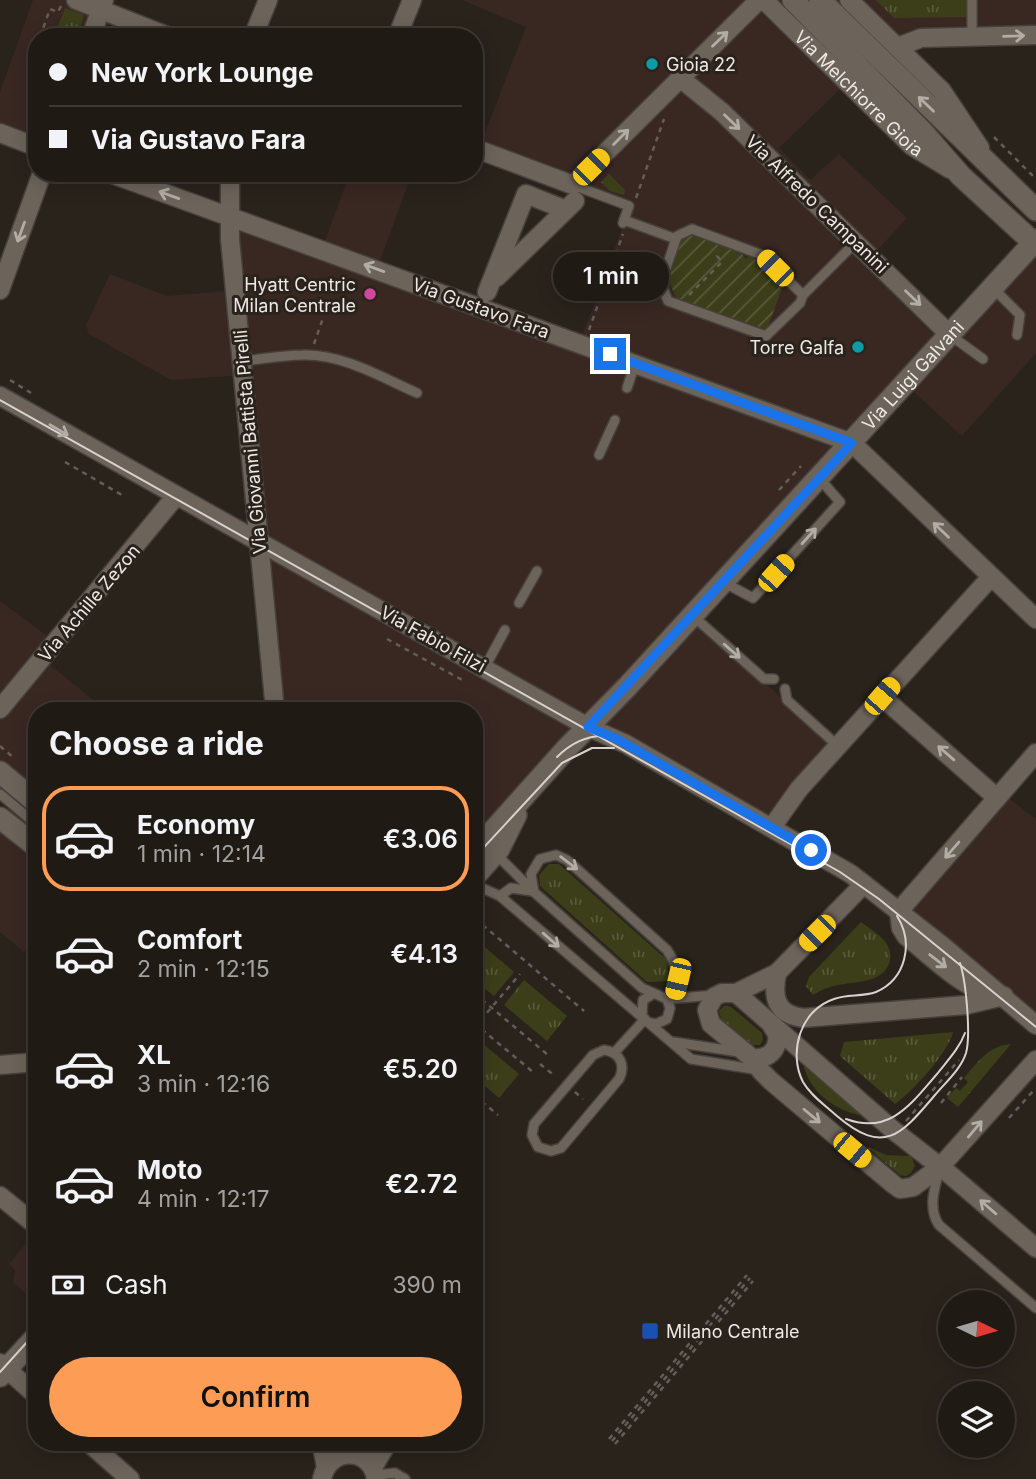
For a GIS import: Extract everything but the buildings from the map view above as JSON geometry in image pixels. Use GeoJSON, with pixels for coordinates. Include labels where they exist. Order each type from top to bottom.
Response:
{"type":"FeatureCollection","features":[{"type":"Feature","properties":{"kind":"street"},"geometry":{"type":"LineString","coordinates":[[257,28],[268,0]]}},
{"type":"Feature","properties":{"kind":"street"},"geometry":{"type":"LineString","coordinates":[[401,28],[412,0]]}},
{"type":"Feature","properties":{"kind":"street"},"geometry":{"type":"LineString","coordinates":[[571,199],[526,194],[490,287],[571,199],[680,78],[762,0]]}},
{"type":"Feature","properties":{"kind":"street","name":"Via Melchiorre Gioia"},"geometry":{"type":"LineString","coordinates":[[762,0],[912,146],[961,176]]}},
{"type":"Feature","properties":{"kind":"street","name":"Via Melchiorre Gioia"},"geometry":{"type":"LineString","coordinates":[[793,0],[921,130],[961,176],[1035,243]]}},
{"type":"Feature","properties":{"kind":"street","name":"Via Melchiorre Gioia"},"geometry":{"type":"LineString","coordinates":[[820,0],[1036,210]]}},
{"type":"Feature","properties":{"kind":"street","name":"Via Melchiorre Gioia"},"geometry":{"type":"LineString","coordinates":[[849,0],[942,91],[993,168]]}},
{"type":"Feature","properties":{"kind":"street"},"geometry":{"type":"LineString","coordinates":[[69,2],[102,5],[151,28]]}},
{"type":"Feature","properties":{"kind":"street"},"geometry":{"type":"LineString","coordinates":[[94,28],[102,5]]}},
{"type":"Feature","properties":{"kind":"street"},"geometry":{"type":"LineString","coordinates":[[898,47],[921,38],[1036,35]]}},
{"type":"Feature","properties":{"kind":"street","name":"Via Alfredo Campanini"},"geometry":{"type":"LineString","coordinates":[[680,78],[722,112],[950,335]]}},
{"type":"Feature","properties":{"kind":"street"},"geometry":{"type":"LineString","coordinates":[[0,133],[28,144]]}},
{"type":"Feature","properties":{"kind":"street"},"geometry":{"type":"LineString","coordinates":[[483,153],[571,199]]}},
{"type":"Feature","properties":{"kind":"street"},"geometry":{"type":"LineString","coordinates":[[0,290],[39,182]]}},
{"type":"Feature","properties":{"kind":"street","name":"Via Gustavo Fara"},"geometry":{"type":"LineString","coordinates":[[135,182],[852,443]]}},
{"type":"Feature","properties":{"kind":"street","name":"Via Giovanni Battista Pirelli"},"geometry":{"type":"LineString","coordinates":[[230,182],[229,216],[274,702]]}},
{"type":"Feature","properties":{"kind":"street","name":"Via Luigi Galvani"},"geometry":{"type":"LineString","coordinates":[[484,850],[510,830],[523,797],[1035,243]]}},
{"type":"Feature","properties":{"kind":"street","name":"Via Fabio Filzi"},"geometry":{"type":"LineString","coordinates":[[0,396],[588,727],[617,739],[772,827],[864,884],[1036,1024]]}},
{"type":"Feature","properties":{"kind":"street"},"geometry":{"type":"LineString","coordinates":[[852,443],[1036,619]]}},
{"type":"Feature","properties":{"kind":"street","name":"Via Achille Zezon"},"geometry":{"type":"LineString","coordinates":[[0,709],[176,496]]}},
{"type":"Feature","properties":{"kind":"street"},"geometry":{"type":"LineString","coordinates":[[772,827],[791,797],[991,577]]}},
{"type":"Feature","properties":{"kind":"street"},"geometry":{"type":"LineString","coordinates":[[882,696],[997,798]]}},
{"type":"Feature","properties":{"kind":"street"},"geometry":{"type":"LineString","coordinates":[[1001,996],[984,994],[971,987],[906,936],[901,928],[898,911],[1036,753]]}},
{"type":"Feature","properties":{"kind":"street"},"geometry":{"type":"LineString","coordinates":[[0,772],[19,787]]}},
{"type":"Feature","properties":{"kind":"street"},"geometry":{"type":"LineString","coordinates":[[0,818],[28,840]]}},
{"type":"Feature","properties":{"kind":"street"},"geometry":{"type":"LineString","coordinates":[[864,884],[777,973],[736,993],[717,995],[708,1006],[709,1021],[896,1187],[904,1189],[913,1187],[940,1167],[1036,1060]]}},
{"type":"Feature","properties":{"kind":"street"},"geometry":{"type":"LineString","coordinates":[[777,973],[775,989],[780,1008],[803,1018],[966,1005],[1001,996]]}},
{"type":"Feature","properties":{"kind":"street"},"geometry":{"type":"LineString","coordinates":[[736,993],[893,1130],[1036,1248]]}},
{"type":"Feature","properties":{"kind":"street"},"geometry":{"type":"LineString","coordinates":[[753,1061],[770,1054],[778,1039],[776,1030],[754,1009]]}},
{"type":"Feature","properties":{"kind":"street"},"geometry":{"type":"LineString","coordinates":[[0,1065],[28,1063]]}},
{"type":"Feature","properties":{"kind":"street"},"geometry":{"type":"LineString","coordinates":[[0,1196],[28,1219]]}},
{"type":"Feature","properties":{"kind":"street"},"geometry":{"type":"LineString","coordinates":[[0,1392],[5,1371],[28,1346]]}},
{"type":"Feature","properties":{"kind":"street"},"geometry":{"type":"LineString","coordinates":[[5,1371],[28,1358]]}},
{"type":"Feature","properties":{"kind":"street"},"geometry":{"type":"LineString","coordinates":[[5,1371],[28,1389]]}},
{"type":"Feature","properties":{"kind":"street"},"geometry":{"type":"LineString","coordinates":[[99,1451],[130,1479]]}},
{"type":"Feature","properties":{"kind":"street"},"geometry":{"type":"LineString","coordinates":[[322,1451],[324,1473]]}},
{"type":"Feature","properties":{"kind":"street"},"geometry":{"type":"LineString","coordinates":[[324,1473],[333,1459],[344,1454],[355,1454],[371,1464]]}},
{"type":"Feature","properties":{"kind":"lane"},"geometry":{"type":"LineString","coordinates":[[972,1],[972,37]]}},
{"type":"Feature","properties":{"kind":"lane"},"geometry":{"type":"LineString","coordinates":[[571,199],[629,206],[624,221],[676,239]]}},
{"type":"Feature","properties":{"kind":"lane"},"geometry":{"type":"LineString","coordinates":[[803,295],[762,255],[692,229],[676,239],[661,283],[668,301],[766,336],[856,242]]}},
{"type":"Feature","properties":{"kind":"lane"},"geometry":{"type":"LineString","coordinates":[[993,288],[1020,315],[1017,335]]}},
{"type":"Feature","properties":{"kind":"lane"},"geometry":{"type":"LineString","coordinates":[[950,335],[984,359]]}},
{"type":"Feature","properties":{"kind":"lane"},"geometry":{"type":"LineString","coordinates":[[243,361],[303,355],[329,357],[417,393]]}},
{"type":"Feature","properties":{"kind":"lane"},"geometry":{"type":"LineString","coordinates":[[627,388],[635,364]]}},
{"type":"Feature","properties":{"kind":"lane"},"geometry":{"type":"LineString","coordinates":[[600,455],[615,420]]}},
{"type":"Feature","properties":{"kind":"lane"},"geometry":{"type":"LineString","coordinates":[[723,582],[753,598],[840,502],[819,478]]}},
{"type":"Feature","properties":{"kind":"lane"},"geometry":{"type":"LineString","coordinates":[[519,603],[537,571]]}},
{"type":"Feature","properties":{"kind":"lane"},"geometry":{"type":"LineString","coordinates":[[693,616],[764,679],[774,679]]}},
{"type":"Feature","properties":{"kind":"lane"},"geometry":{"type":"LineString","coordinates":[[485,667],[505,629]]}},
{"type":"Feature","properties":{"kind":"lane"},"geometry":{"type":"LineString","coordinates":[[785,689],[787,700],[838,747]]}},
{"type":"Feature","properties":{"kind":"lane"},"geometry":{"type":"LineString","coordinates":[[19,787],[28,806]]}},
{"type":"Feature","properties":{"kind":"lane"},"geometry":{"type":"LineString","coordinates":[[484,850],[638,985],[653,994],[670,998],[717,995]]}},
{"type":"Feature","properties":{"kind":"lane"},"geometry":{"type":"LineString","coordinates":[[534,892],[531,874],[536,863],[550,855],[567,860],[667,950],[678,979],[670,998],[667,1018],[656,1024],[646,1019]]}},
{"type":"Feature","properties":{"kind":"lane"},"geometry":{"type":"LineString","coordinates":[[483,888],[500,896],[691,1059],[753,1061]]}},
{"type":"Feature","properties":{"kind":"lane"},"geometry":{"type":"LineString","coordinates":[[500,896],[511,888],[534,892]]}},
{"type":"Feature","properties":{"kind":"lane"},"geometry":{"type":"LineString","coordinates":[[646,1019],[643,1000],[653,994]]}},
{"type":"Feature","properties":{"kind":"lane"},"geometry":{"type":"LineString","coordinates":[[614,1053],[646,1019]]}},
{"type":"Feature","properties":{"kind":"lane"},"geometry":{"type":"LineString","coordinates":[[672,1042],[753,1061]]}},
{"type":"Feature","properties":{"kind":"lane"},"geometry":{"type":"LineString","coordinates":[[604,1050],[614,1053],[622,1064],[619,1079],[561,1148],[551,1152],[538,1147],[532,1135],[534,1124],[593,1055],[604,1050]]}},
{"type":"Feature","properties":{"kind":"lane"},"geometry":{"type":"LineString","coordinates":[[940,1167],[933,1201],[934,1219],[1036,1308]]}},
{"type":"Feature","properties":{"kind":"lane"},"geometry":{"type":"LineString","coordinates":[[371,1464],[405,1479]]}},
{"type":"Feature","properties":{"kind":"path"},"geometry":{"type":"LineString","coordinates":[[43,28],[50,9],[58,12],[69,2]]}},
{"type":"Feature","properties":{"kind":"path"},"geometry":{"type":"LineString","coordinates":[[680,305],[722,262],[717,256],[720,248],[715,238]]}},
{"type":"Feature","properties":{"kind":"path"},"geometry":{"type":"LineString","coordinates":[[598,292],[602,294]]}},
{"type":"Feature","properties":{"kind":"path"},"geometry":{"type":"LineString","coordinates":[[320,329],[323,318]]}},
{"type":"Feature","properties":{"kind":"path"},"geometry":{"type":"LineString","coordinates":[[65,463],[122,495]]}},
{"type":"Feature","properties":{"kind":"path"},"geometry":{"type":"LineString","coordinates":[[779,490],[801,466]]}},
{"type":"Feature","properties":{"kind":"path"},"geometry":{"type":"LineString","coordinates":[[387,639],[466,682]]}},
{"type":"Feature","properties":{"kind":"path"},"geometry":{"type":"LineString","coordinates":[[483,925],[584,1011]]}},
{"type":"Feature","properties":{"kind":"path"},"geometry":{"type":"LineString","coordinates":[[483,1017],[520,974]]}},
{"type":"Feature","properties":{"kind":"path"},"geometry":{"type":"LineString","coordinates":[[483,1000],[548,1055]]}},
{"type":"Feature","properties":{"kind":"path"},"geometry":{"type":"LineString","coordinates":[[483,1031],[533,1072]]}},
{"type":"Feature","properties":{"kind":"path"},"geometry":{"type":"LineString","coordinates":[[906,1122],[959,1060]]}},
{"type":"Feature","properties":{"kind":"path"},"geometry":{"type":"LineString","coordinates":[[540,1063],[555,1076]]}},
{"type":"Feature","properties":{"kind":"path"},"geometry":{"type":"LineString","coordinates":[[941,1103],[962,1077]]}},
{"type":"Feature","properties":{"kind":"path"},"geometry":{"type":"LineString","coordinates":[[573,1090],[583,1099]]}},
{"type":"Feature","properties":{"kind":"path"},"geometry":{"type":"LineString","coordinates":[[1010,1118],[1034,1090]]}},
{"type":"Feature","properties":{"kind":"path"},"geometry":{"type":"LineString","coordinates":[[483,1102],[498,1115]]}},
{"type":"Feature","properties":{"kind":"path"},"geometry":{"type":"LineString","coordinates":[[658,1387],[615,1444],[710,1332],[727,1311],[753,1281],[715,1326],[704,1333],[716,1311],[724,1302],[747,1275],[729,1295],[721,1306],[712,1316],[695,1336],[652,1388],[609,1439],[647,1393],[658,1387]]}},
{"type":"Feature","properties":{"kind":"shaded area"},"geometry":{"type":"Polygon","coordinates":[[[33,0],[72,0],[98,11],[92,28],[28,28],[28,142],[0,132],[0,92],[33,0]]]}},
{"type":"Feature","properties":{"kind":"shaded area"},"geometry":{"type":"Polygon","coordinates":[[[462,0],[789,0],[858,72],[779,148],[810,180],[839,154],[907,218],[872,256],[947,335],[852,441],[580,342],[630,207],[483,150],[483,138],[526,27],[462,0]]]}},
{"type":"Feature","properties":{"kind":"shaded area"},"geometry":{"type":"Polygon","coordinates":[[[823,0],[1036,0],[1036,31],[908,38],[883,58],[823,0]]]}},
{"type":"Feature","properties":{"kind":"shaded area"},"geometry":{"type":"Polygon","coordinates":[[[347,182],[409,182],[377,269],[322,249],[347,182]]]}},
{"type":"Feature","properties":{"kind":"shaded area"},"geometry":{"type":"Polygon","coordinates":[[[233,220],[849,444],[691,615],[835,747],[771,824],[588,723],[483,839],[483,702],[278,702],[246,375],[171,380],[89,334],[86,325],[110,274],[167,296],[239,290],[233,220]]]}},
{"type":"Feature","properties":{"kind":"shaded area"},"geometry":{"type":"Polygon","coordinates":[[[1036,248],[1036,353],[962,436],[907,386],[1036,248]]]}},
{"type":"Feature","properties":{"kind":"shaded area"},"geometry":{"type":"Polygon","coordinates":[[[0,601],[58,644],[45,661],[96,702],[28,702],[28,794],[0,771],[0,601]]]}},
{"type":"Feature","properties":{"kind":"shaded area"},"geometry":{"type":"Polygon","coordinates":[[[1003,794],[1036,819],[1036,1023],[902,910],[1003,794]]]}},
{"type":"Feature","properties":{"kind":"shaded area"},"geometry":{"type":"Polygon","coordinates":[[[0,820],[28,842],[28,948],[24,952],[0,932],[0,820]]]}},
{"type":"Feature","properties":{"kind":"shaded area"},"geometry":{"type":"Polygon","coordinates":[[[28,1241],[28,1296],[13,1282],[15,1270],[9,1264],[28,1241]]]}},
{"type":"Feature","properties":{"kind":"green space"},"geometry":{"type":"Polygon","coordinates":[[[876,0],[967,0],[967,17],[894,18],[876,0]]]}},
{"type":"Feature","properties":{"kind":"green space"},"geometry":{"type":"Polygon","coordinates":[[[65,8],[84,15],[80,28],[57,28],[65,8]]]}},
{"type":"Feature","properties":{"kind":"green space"},"geometry":{"type":"Polygon","coordinates":[[[609,174],[625,190],[624,195],[610,191],[601,182],[609,174]]]}},
{"type":"Feature","properties":{"kind":"green space"},"geometry":{"type":"Polygon","coordinates":[[[693,235],[741,253],[746,259],[751,255],[783,285],[768,327],[765,329],[676,298],[668,279],[680,241],[693,235]]]}},
{"type":"Feature","properties":{"kind":"green space"},"geometry":{"type":"Polygon","coordinates":[[[549,864],[559,864],[667,960],[669,981],[647,982],[540,886],[539,875],[549,864]]]}},
{"type":"Feature","properties":{"kind":"green space"},"geometry":{"type":"Polygon","coordinates":[[[861,922],[889,947],[890,960],[887,968],[875,978],[833,986],[813,995],[806,986],[809,977],[861,922]]]}},
{"type":"Feature","properties":{"kind":"green space"},"geometry":{"type":"Polygon","coordinates":[[[483,946],[514,972],[494,996],[483,987],[483,946]]]}},
{"type":"Feature","properties":{"kind":"green space"},"geometry":{"type":"Polygon","coordinates":[[[524,980],[567,1016],[547,1041],[504,1005],[524,980]]]}},
{"type":"Feature","properties":{"kind":"green space"},"geometry":{"type":"Polygon","coordinates":[[[725,1005],[762,1033],[763,1040],[760,1045],[752,1045],[721,1019],[719,1011],[725,1005]]]}},
{"type":"Feature","properties":{"kind":"green space"},"geometry":{"type":"Polygon","coordinates":[[[953,1032],[950,1041],[928,1071],[911,1091],[895,1104],[840,1056],[844,1042],[953,1032]]]}},
{"type":"Feature","properties":{"kind":"green space"},"geometry":{"type":"Polygon","coordinates":[[[483,1044],[519,1074],[499,1098],[483,1085],[483,1044]]]}},
{"type":"Feature","properties":{"kind":"green space"},"geometry":{"type":"Polygon","coordinates":[[[1011,1044],[958,1107],[947,1098],[956,1088],[960,1091],[968,1082],[964,1078],[984,1056],[996,1048],[1011,1044]]]}},
{"type":"Feature","properties":{"kind":"green space"},"geometry":{"type":"Polygon","coordinates":[[[803,1063],[865,1116],[844,1110],[826,1099],[811,1083],[803,1063]]]}},
{"type":"Feature","properties":{"kind":"green space"},"geometry":{"type":"Polygon","coordinates":[[[864,1145],[886,1155],[911,1156],[915,1166],[906,1176],[900,1175],[864,1145]]]}},
{"type":"Feature","properties":{"kind":"tram line"},"geometry":{"type":"LineString","coordinates":[[0,400],[840,872],[879,899],[1036,1027]]}},
{"type":"Feature","properties":{"kind":"tram line"},"geometry":{"type":"LineString","coordinates":[[557,757],[578,742],[603,736]]}},
{"type":"Feature","properties":{"kind":"tram line"},"geometry":{"type":"LineString","coordinates":[[483,848],[562,763],[592,748],[614,748]]}},
{"type":"Feature","properties":{"kind":"tram line"},"geometry":{"type":"LineString","coordinates":[[897,916],[902,926],[906,948],[904,959],[894,978],[876,992],[839,997],[822,1005],[805,1022],[797,1046],[799,1071],[806,1087],[853,1128],[867,1135],[880,1137],[901,1130],[923,1109],[961,1064],[966,1053],[968,1021],[960,963]]}},
{"type":"Feature","properties":{"kind":"tram line"},"geometry":{"type":"LineString","coordinates":[[846,1119],[875,1123],[898,1114],[937,1074],[956,1050],[965,1033]]}},
{"type":"Feature","properties":{"kind":"tram line"},"geometry":{"type":"LineString","coordinates":[[0,1372],[28,1341]]}},
{"type":"Feature","properties":{"kind":"place","name":"Gioia 22"},"geometry":{"type":"Point","coordinates":[652,64]}},
{"type":"Feature","properties":{"kind":"place","name":"Hyatt Centric Milan Centrale"},"geometry":{"type":"Point","coordinates":[370,294]}},
{"type":"Feature","properties":{"kind":"place","name":"Torre Galfa"},"geometry":{"type":"Point","coordinates":[858,347]}},
{"type":"Feature","properties":{"kind":"place","name":"Milano Centrale"},"geometry":{"type":"Point","coordinates":[650,1331]}},
{"type":"Feature","properties":{"kind":"route"},"geometry":{"type":"LineString","coordinates":[[610,354],[852,443],[588,727],[617,739],[811,850]]}}]}
